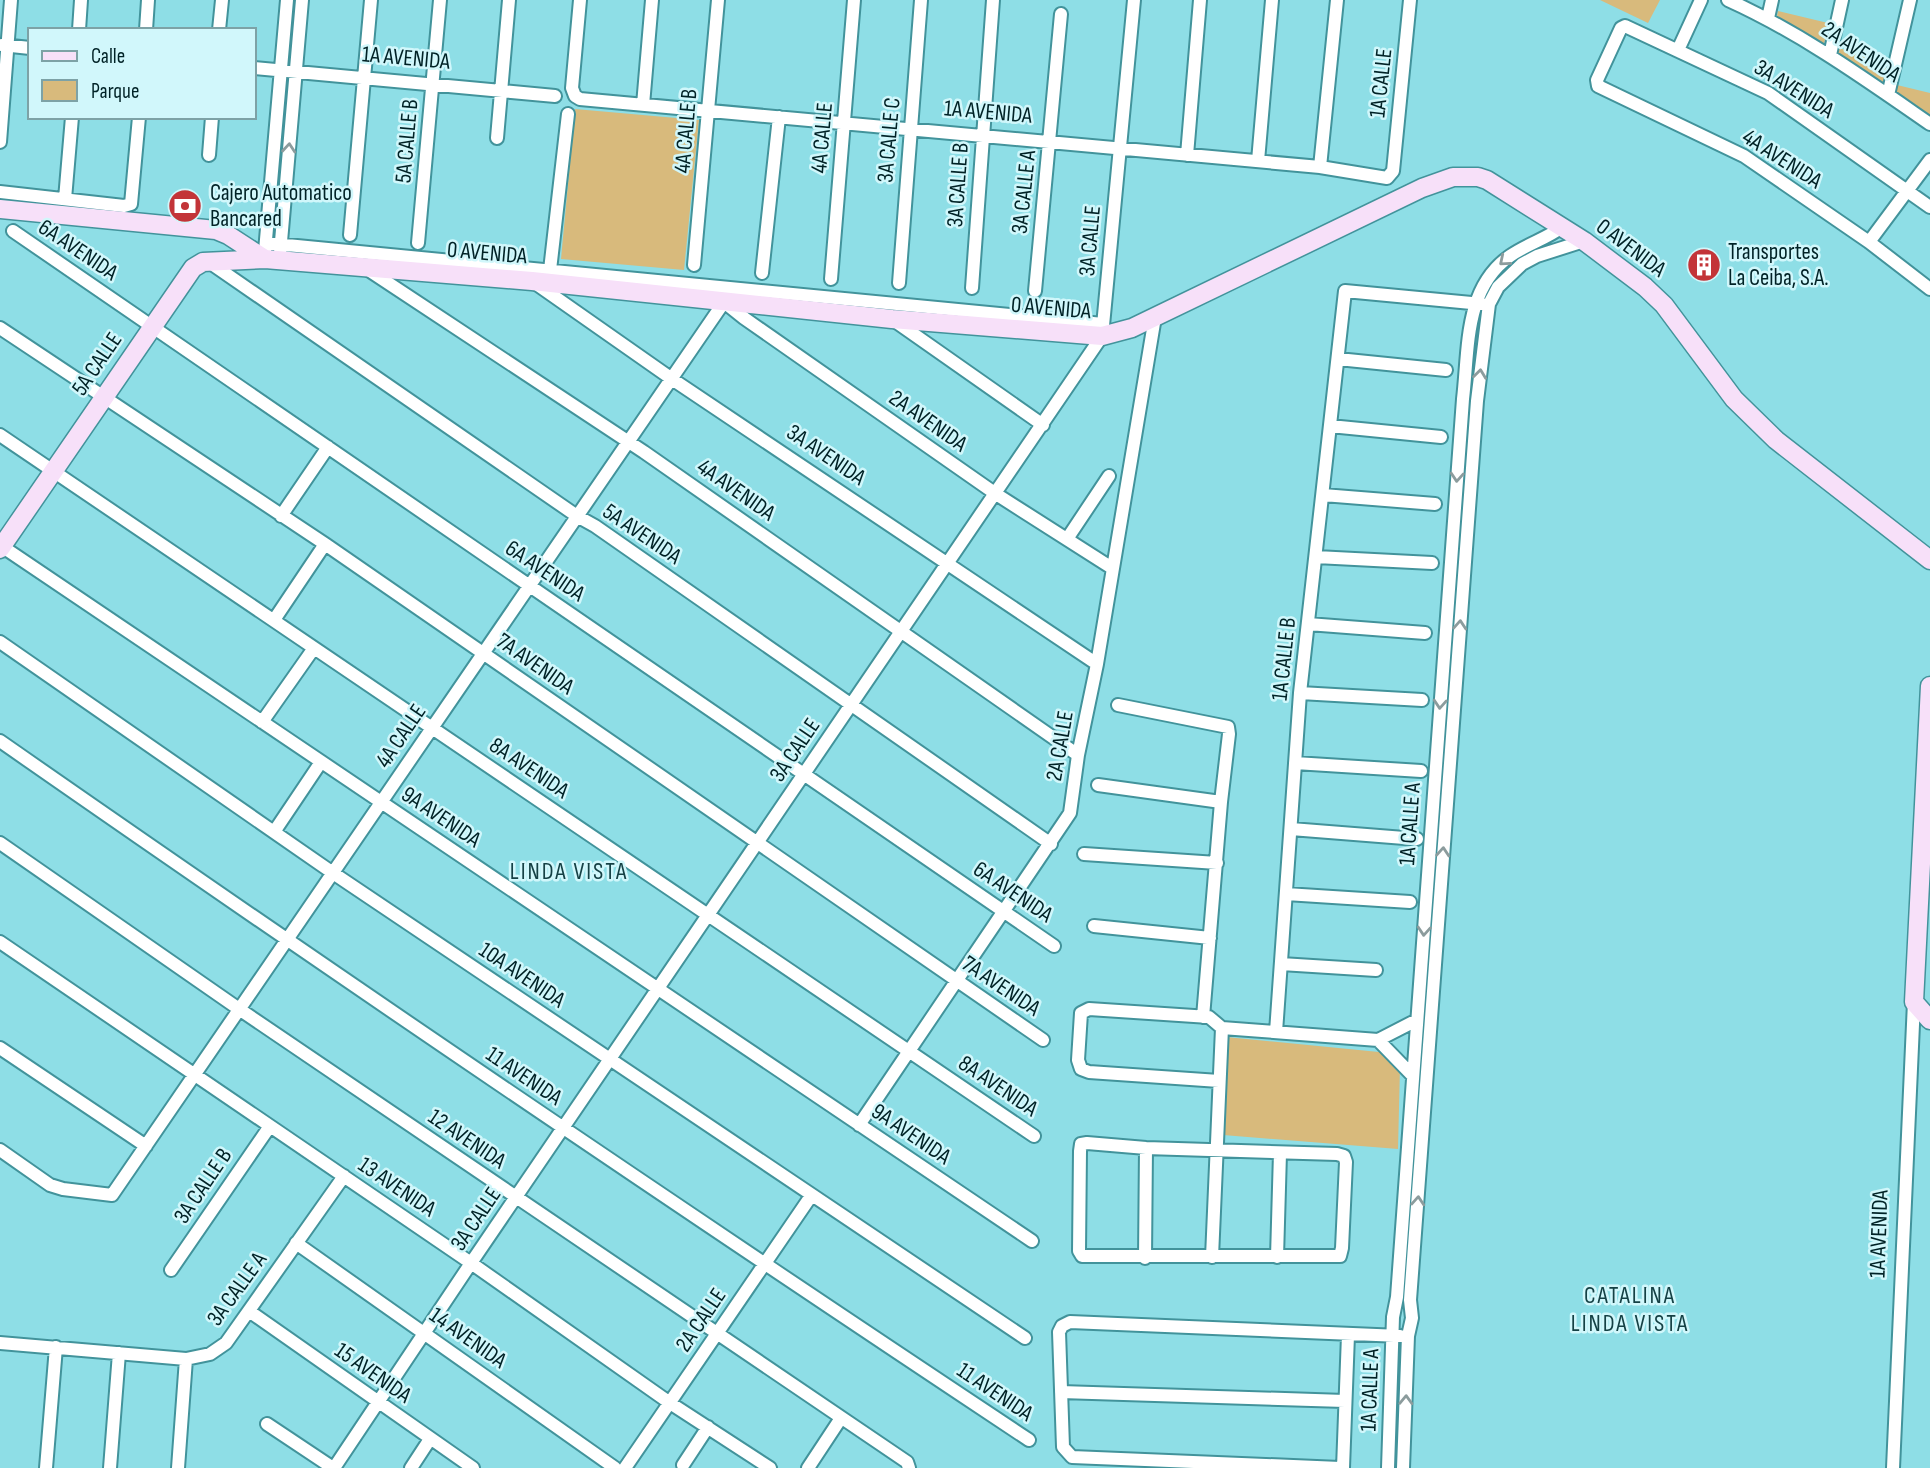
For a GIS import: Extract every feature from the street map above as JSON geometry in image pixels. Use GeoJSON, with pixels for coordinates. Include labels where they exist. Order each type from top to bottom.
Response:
{"type":"FeatureCollection","features":[{"type":"Feature","properties":{"kind":"street"},"geometry":{"type":"LineString","coordinates":[[0,142],[4,45],[11,0]]}},
{"type":"Feature","properties":{"kind":"street"},"geometry":{"type":"LineString","coordinates":[[79,28],[81,0]]}},
{"type":"Feature","properties":{"kind":"street"},"geometry":{"type":"LineString","coordinates":[[146,28],[148,0]]}},
{"type":"Feature","properties":{"kind":"street"},"geometry":{"type":"LineString","coordinates":[[219,28],[222,0]]}},
{"type":"Feature","properties":{"kind":"street"},"geometry":{"type":"LineString","coordinates":[[273,252],[287,0]]}},
{"type":"Feature","properties":{"kind":"street"},"geometry":{"type":"LineString","coordinates":[[273,252],[296,72],[302,0]]}},
{"type":"Feature","properties":{"kind":"street"},"geometry":{"type":"LineString","coordinates":[[350,235],[371,0]]}},
{"type":"Feature","properties":{"kind":"street","name":"5A CALLE B"},"geometry":{"type":"LineString","coordinates":[[418,243],[440,0]]}},
{"type":"Feature","properties":{"kind":"street"},"geometry":{"type":"LineString","coordinates":[[497,138],[509,0]]}},
{"type":"Feature","properties":{"kind":"street","name":"1A AVENIDA"},"geometry":{"type":"LineString","coordinates":[[580,0],[572,88],[575,96],[580,99],[1320,167],[1387,178],[1393,170]]}},
{"type":"Feature","properties":{"kind":"street"},"geometry":{"type":"LineString","coordinates":[[643,105],[652,0]]}},
{"type":"Feature","properties":{"kind":"street","name":"4A CALLE B"},"geometry":{"type":"LineString","coordinates":[[694,265],[718,0]]}},
{"type":"Feature","properties":{"kind":"street","name":"4A CALLE"},"geometry":{"type":"LineString","coordinates":[[831,279],[855,0]]}},
{"type":"Feature","properties":{"kind":"street","name":"3A CALLE C"},"geometry":{"type":"LineString","coordinates":[[899,283],[921,0]]}},
{"type":"Feature","properties":{"kind":"street","name":"3A CALLE B"},"geometry":{"type":"LineString","coordinates":[[972,288],[993,0]]}},
{"type":"Feature","properties":{"kind":"street","name":"3A CALLE"},"geometry":{"type":"LineString","coordinates":[[334,1468],[1043,425],[1102,330],[1134,0]]}},
{"type":"Feature","properties":{"kind":"street"},"geometry":{"type":"LineString","coordinates":[[1186,155],[1200,0]]}},
{"type":"Feature","properties":{"kind":"street"},"geometry":{"type":"LineString","coordinates":[[1258,161],[1272,0]]}},
{"type":"Feature","properties":{"kind":"street"},"geometry":{"type":"LineString","coordinates":[[1320,167],[1337,0]]}},
{"type":"Feature","properties":{"kind":"street","name":"1A CALLE"},"geometry":{"type":"LineString","coordinates":[[1393,170],[1410,0]]}},
{"type":"Feature","properties":{"kind":"street"},"geometry":{"type":"LineString","coordinates":[[1678,50],[1701,0]]}},
{"type":"Feature","properties":{"kind":"street","name":"2A AVENIDA"},"geometry":{"type":"LineString","coordinates":[[1728,0],[1768,18],[1830,55],[1930,124]]}},
{"type":"Feature","properties":{"kind":"street"},"geometry":{"type":"LineString","coordinates":[[1768,18],[1772,0]]}},
{"type":"Feature","properties":{"kind":"street"},"geometry":{"type":"LineString","coordinates":[[1830,55],[1842,0]]}},
{"type":"Feature","properties":{"kind":"street"},"geometry":{"type":"LineString","coordinates":[[1888,95],[1910,0]]}},
{"type":"Feature","properties":{"kind":"street","name":"3A CALLE A"},"geometry":{"type":"LineString","coordinates":[[1035,291],[1061,13]]}},
{"type":"Feature","properties":{"kind":"street","name":"3A AVENIDA"},"geometry":{"type":"LineString","coordinates":[[1598,86],[1597,80],[1621,28],[1625,26],[1768,93],[1930,207]]}},
{"type":"Feature","properties":{"kind":"street"},"geometry":{"type":"LineString","coordinates":[[4,45],[28,48]]}},
{"type":"Feature","properties":{"kind":"street","name":"1A AVENIDA"},"geometry":{"type":"LineString","coordinates":[[256,68],[555,96]]}},
{"type":"Feature","properties":{"kind":"street","name":"4A AVENIDA"},"geometry":{"type":"LineString","coordinates":[[1598,86],[1744,156],[1869,242],[1930,289]]}},
{"type":"Feature","properties":{"kind":"street"},"geometry":{"type":"LineString","coordinates":[[550,270],[568,114]]}},
{"type":"Feature","properties":{"kind":"street"},"geometry":{"type":"LineString","coordinates":[[762,273],[779,117]]}},
{"type":"Feature","properties":{"kind":"street"},"geometry":{"type":"LineString","coordinates":[[65,199],[72,119]]}},
{"type":"Feature","properties":{"kind":"street"},"geometry":{"type":"LineString","coordinates":[[0,192],[131,204],[139,119]]}},
{"type":"Feature","properties":{"kind":"street"},"geometry":{"type":"LineString","coordinates":[[209,155],[212,119]]}},
{"type":"Feature","properties":{"kind":"street"},"geometry":{"type":"LineString","coordinates":[[1869,242],[1930,160]]}},
{"type":"Feature","properties":{"kind":"street","name":"0 AVENIDA"},"geometry":{"type":"LineString","coordinates":[[0,209],[216,230],[273,252],[364,267],[532,281],[892,319],[1102,330],[1132,328],[1422,188],[1453,177],[1478,177],[1496,183],[1584,241],[1646,287],[1664,305],[1721,383],[1753,419],[1930,560]]}},
{"type":"Feature","properties":{"kind":"street","name":"1A CALLE A"},"geometry":{"type":"LineString","coordinates":[[1388,1468],[1393,1317],[1402,1231],[1462,399],[1474,303],[1486,281],[1501,263],[1513,253],[1552,235],[1562,227]]}},
{"type":"Feature","properties":{"kind":"street","name":"6A AVENIDA"},"geometry":{"type":"LineString","coordinates":[[13,231],[1054,946]]}},
{"type":"Feature","properties":{"kind":"street","name":"1A CALLE A"},"geometry":{"type":"LineString","coordinates":[[1404,1468],[1408,1336],[1412,1318],[1410,1300],[1477,401],[1489,304],[1508,274],[1522,264],[1537,256],[1584,241]]}},
{"type":"Feature","properties":{"kind":"street"},"geometry":{"type":"LineString","coordinates":[[209,261],[273,252]]}},
{"type":"Feature","properties":{"kind":"street","name":"0 AVENIDA"},"geometry":{"type":"LineString","coordinates":[[273,252],[550,270],[1102,330]]}},
{"type":"Feature","properties":{"kind":"street","name":"5A CALLE"},"geometry":{"type":"LineString","coordinates":[[1,547],[192,268],[209,261]]}},
{"type":"Feature","properties":{"kind":"street","name":"5A AVENIDA"},"geometry":{"type":"LineString","coordinates":[[209,261],[1051,844]]}},
{"type":"Feature","properties":{"kind":"street","name":"4A AVENIDA"},"geometry":{"type":"LineString","coordinates":[[364,267],[627,442],[1078,755]]}},
{"type":"Feature","properties":{"kind":"street","name":"3A AVENIDA"},"geometry":{"type":"LineString","coordinates":[[532,281],[671,379],[1097,664]]}},
{"type":"Feature","properties":{"kind":"street","name":"1A CALLE B"},"geometry":{"type":"LineString","coordinates":[[1276,1032],[1300,693],[1345,291],[1474,303]]}},
{"type":"Feature","properties":{"kind":"street","name":"4A CALLE"},"geometry":{"type":"LineString","coordinates":[[0,1150],[50,1185],[113,1195],[724,302]]}},
{"type":"Feature","properties":{"kind":"street","name":"2A AVENIDA"},"geometry":{"type":"LineString","coordinates":[[724,302],[996,494],[1112,568]]}},
{"type":"Feature","properties":{"kind":"street"},"geometry":{"type":"LineString","coordinates":[[1474,303],[1489,304]]}},
{"type":"Feature","properties":{"kind":"street","name":"2A CALLE"},"geometry":{"type":"LineString","coordinates":[[859,1125],[1070,813],[1155,317]]}},
{"type":"Feature","properties":{"kind":"street"},"geometry":{"type":"LineString","coordinates":[[892,319],[1043,425]]}},
{"type":"Feature","properties":{"kind":"street","name":"7A AVENIDA"},"geometry":{"type":"LineString","coordinates":[[0,328],[325,544],[1043,1040]]}},
{"type":"Feature","properties":{"kind":"street"},"geometry":{"type":"LineString","coordinates":[[1338,359],[1446,370]]}},
{"type":"Feature","properties":{"kind":"street"},"geometry":{"type":"LineString","coordinates":[[1462,399],[1477,401]]}},
{"type":"Feature","properties":{"kind":"street"},"geometry":{"type":"LineString","coordinates":[[1330,426],[1441,437]]}},
{"type":"Feature","properties":{"kind":"street","name":"8A AVENIDA"},"geometry":{"type":"LineString","coordinates":[[0,435],[1034,1136]]}},
{"type":"Feature","properties":{"kind":"street"},"geometry":{"type":"LineString","coordinates":[[281,516],[328,447]]}},
{"type":"Feature","properties":{"kind":"street"},"geometry":{"type":"LineString","coordinates":[[1067,539],[1108,476]]}},
{"type":"Feature","properties":{"kind":"street"},"geometry":{"type":"LineString","coordinates":[[1323,495],[1435,504]]}},
{"type":"Feature","properties":{"kind":"street"},"geometry":{"type":"LineString","coordinates":[[274,620],[325,544]]}},
{"type":"Feature","properties":{"kind":"street","name":"9A AVENIDA"},"geometry":{"type":"LineString","coordinates":[[1,547],[1032,1241]]}},
{"type":"Feature","properties":{"kind":"street"},"geometry":{"type":"LineString","coordinates":[[1316,557],[1432,563]]}},
{"type":"Feature","properties":{"kind":"street"},"geometry":{"type":"LineString","coordinates":[[1308,624],[1425,633]]}},
{"type":"Feature","properties":{"kind":"street","name":"10A AVENIDA"},"geometry":{"type":"LineString","coordinates":[[0,642],[332,873],[1025,1338]]}},
{"type":"Feature","properties":{"kind":"street"},"geometry":{"type":"LineString","coordinates":[[262,722],[314,648]]}},
{"type":"Feature","properties":{"kind":"street","name":"1A AVENIDA"},"geometry":{"type":"LineString","coordinates":[[1893,1468],[1930,686]]}},
{"type":"Feature","properties":{"kind":"street"},"geometry":{"type":"LineString","coordinates":[[1300,693],[1422,700]]}},
{"type":"Feature","properties":{"kind":"street"},"geometry":{"type":"LineString","coordinates":[[1118,705],[1228,726],[1230,734],[1221,802],[1203,1017]]}},
{"type":"Feature","properties":{"kind":"street","name":"11 AVENIDA"},"geometry":{"type":"LineString","coordinates":[[0,741],[286,940],[1029,1440]]}},
{"type":"Feature","properties":{"kind":"street"},"geometry":{"type":"LineString","coordinates":[[274,832],[321,762]]}},
{"type":"Feature","properties":{"kind":"street"},"geometry":{"type":"LineString","coordinates":[[1295,763],[1421,771]]}},
{"type":"Feature","properties":{"kind":"street"},"geometry":{"type":"LineString","coordinates":[[1098,785],[1221,802]]}},
{"type":"Feature","properties":{"kind":"street"},"geometry":{"type":"LineString","coordinates":[[1291,830],[1417,839]]}},
{"type":"Feature","properties":{"kind":"street","name":"12 AVENIDA"},"geometry":{"type":"LineString","coordinates":[[0,843],[239,1009],[907,1462],[909,1468]]}},
{"type":"Feature","properties":{"kind":"street"},"geometry":{"type":"LineString","coordinates":[[1084,854],[1217,863]]}},
{"type":"Feature","properties":{"kind":"street"},"geometry":{"type":"LineString","coordinates":[[1286,894],[1410,902]]}},
{"type":"Feature","properties":{"kind":"street"},"geometry":{"type":"LineString","coordinates":[[1094,926],[1210,938]]}},
{"type":"Feature","properties":{"kind":"street","name":"13 AVENIDA"},"geometry":{"type":"LineString","coordinates":[[0,942],[471,1263],[670,1403],[770,1468]]}},
{"type":"Feature","properties":{"kind":"street"},"geometry":{"type":"LineString","coordinates":[[1281,964],[1376,970]]}},
{"type":"Feature","properties":{"kind":"street"},"geometry":{"type":"LineString","coordinates":[[1914,1003],[1930,1020]]}},
{"type":"Feature","properties":{"kind":"street"},"geometry":{"type":"LineString","coordinates":[[1219,1081],[1088,1072],[1081,1069],[1078,1060],[1081,1013],[1089,1009],[1203,1017],[1216,1021],[1222,1027],[1378,1040],[1417,1020]]}},
{"type":"Feature","properties":{"kind":"street"},"geometry":{"type":"LineString","coordinates":[[1212,1257],[1222,1027]]}},
{"type":"Feature","properties":{"kind":"street"},"geometry":{"type":"LineString","coordinates":[[1378,1040],[1413,1076]]}},
{"type":"Feature","properties":{"kind":"street"},"geometry":{"type":"LineString","coordinates":[[0,1048],[146,1146]]}},
{"type":"Feature","properties":{"kind":"street","name":"3A CALLE B"},"geometry":{"type":"LineString","coordinates":[[171,1270],[270,1126]]}},
{"type":"Feature","properties":{"kind":"street"},"geometry":{"type":"LineString","coordinates":[[1081,1144],[1215,1150],[1344,1156],[1346,1162],[1340,1256],[1082,1256],[1079,1251],[1081,1144]]}},
{"type":"Feature","properties":{"kind":"street"},"geometry":{"type":"LineString","coordinates":[[1145,1258],[1146,1148]]}},
{"type":"Feature","properties":{"kind":"street"},"geometry":{"type":"LineString","coordinates":[[1277,1257],[1280,1153]]}},
{"type":"Feature","properties":{"kind":"street","name":"3A CALLE A"},"geometry":{"type":"LineString","coordinates":[[0,1343],[186,1359],[210,1354],[226,1343],[344,1176]]}},
{"type":"Feature","properties":{"kind":"street","name":"2A CALLE"},"geometry":{"type":"LineString","coordinates":[[625,1468],[811,1196]]}},
{"type":"Feature","properties":{"kind":"street"},"geometry":{"type":"LineString","coordinates":[[1402,1231],[1415,1233]]}},
{"type":"Feature","properties":{"kind":"street","name":"14 AVENIDA"},"geometry":{"type":"LineString","coordinates":[[296,1243],[615,1468]]}},
{"type":"Feature","properties":{"kind":"street","name":"15 AVENIDA"},"geometry":{"type":"LineString","coordinates":[[249,1311],[473,1468]]}},
{"type":"Feature","properties":{"kind":"street"},"geometry":{"type":"LineString","coordinates":[[1348,1335],[1341,1468],[1076,1459],[1063,1447],[1059,1332],[1062,1326],[1070,1322],[1408,1336]]}},
{"type":"Feature","properties":{"kind":"street"},"geometry":{"type":"LineString","coordinates":[[46,1468],[56,1347]]}},
{"type":"Feature","properties":{"kind":"street"},"geometry":{"type":"LineString","coordinates":[[110,1468],[119,1353]]}},
{"type":"Feature","properties":{"kind":"street"},"geometry":{"type":"LineString","coordinates":[[178,1468],[186,1359]]}},
{"type":"Feature","properties":{"kind":"street"},"geometry":{"type":"LineString","coordinates":[[1061,1392],[1345,1401]]}},
{"type":"Feature","properties":{"kind":"street"},"geometry":{"type":"LineString","coordinates":[[808,1468],[841,1418]]}},
{"type":"Feature","properties":{"kind":"street"},"geometry":{"type":"LineString","coordinates":[[267,1424],[334,1468]]}},
{"type":"Feature","properties":{"kind":"street"},"geometry":{"type":"LineString","coordinates":[[683,1465],[708,1427]]}},
{"type":"Feature","properties":{"kind":"street"},"geometry":{"type":"LineString","coordinates":[[411,1468],[430,1439]]}},
{"type":"Feature","properties":{"kind":"green space"},"geometry":{"type":"Polygon","coordinates":[[[1600,0],[1660,0],[1648,23],[1600,0]]]}},
{"type":"Feature","properties":{"kind":"green space"},"geometry":{"type":"Polygon","coordinates":[[[1778,11],[1828,23],[1824,45],[1777,16],[1778,11]]]}},
{"type":"Feature","properties":{"kind":"green space"},"geometry":{"type":"Polygon","coordinates":[[[1838,48],[1888,60],[1883,85],[1837,54],[1838,48]]]}},
{"type":"Feature","properties":{"kind":"green space"},"geometry":{"type":"Polygon","coordinates":[[[1897,85],[1930,93],[1930,117],[1896,93],[1897,85]]]}},
{"type":"Feature","properties":{"kind":"green space"},"geometry":{"type":"Polygon","coordinates":[[[575,109],[699,120],[684,270],[561,259],[575,109]]]}},
{"type":"Feature","properties":{"kind":"green space"},"geometry":{"type":"Polygon","coordinates":[[[1226,1037],[1389,1053],[1400,1067],[1398,1149],[1223,1135],[1226,1037]]]}},
{"type":"Feature","properties":{"kind":"place","name":"Cajero Automatico Bancared"},"geometry":{"type":"Point","coordinates":[185,206]}},
{"type":"Feature","properties":{"kind":"place","name":"Transportes La Ceiba, S.A."},"geometry":{"type":"Point","coordinates":[1704,265]}},
{"type":"Feature","properties":{"kind":"district","name":"LINDA VISTA"},"geometry":{"type":"Point","coordinates":[569,871]}},
{"type":"Feature","properties":{"kind":"district","name":"CATALINA LINDA VISTA"},"geometry":{"type":"Point","coordinates":[1630,1309]}}]}
